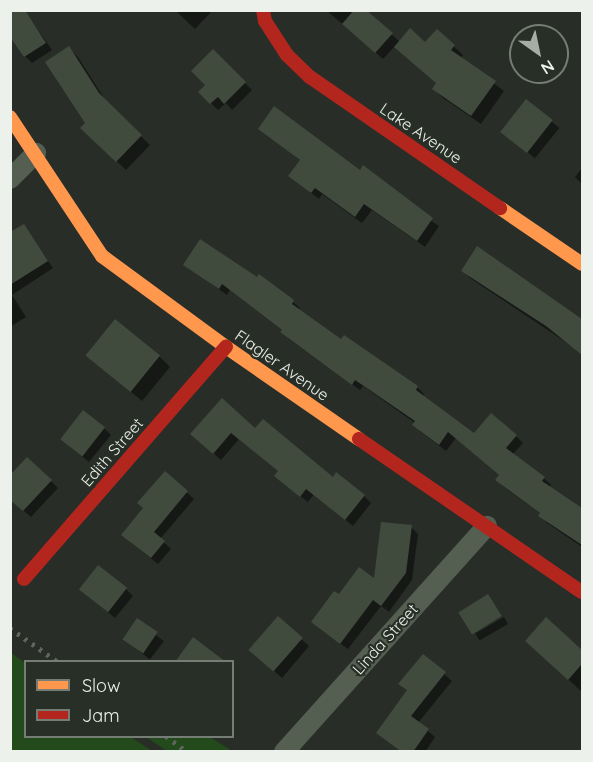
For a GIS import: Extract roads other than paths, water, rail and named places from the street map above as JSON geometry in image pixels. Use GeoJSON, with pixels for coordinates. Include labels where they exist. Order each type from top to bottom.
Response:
{"type":"FeatureCollection","features":[{"type":"Feature","properties":{"kind":"street","name":"Lake Avenue"},"geometry":{"type":"LineString","coordinates":[[263,10],[266,21],[287,55],[310,77],[582,264]]}},
{"type":"Feature","properties":{"kind":"street","name":"Flagler Avenue"},"geometry":{"type":"LineString","coordinates":[[10,117],[36,153],[102,256],[226,347],[582,592]]}},
{"type":"Feature","properties":{"kind":"street"},"geometry":{"type":"LineString","coordinates":[[10,179],[36,153]]}},
{"type":"Feature","properties":{"kind":"street","name":"Edith Street"},"geometry":{"type":"LineString","coordinates":[[24,579],[226,347]]}},
{"type":"Feature","properties":{"kind":"street","name":"Linda Street"},"geometry":{"type":"LineString","coordinates":[[284,752],[486,526]]}},
{"type":"Feature","properties":{"kind":"railway"},"geometry":{"type":"LineString","coordinates":[[10,628],[55,660]]}},
{"type":"Feature","properties":{"kind":"railway"},"geometry":{"type":"LineString","coordinates":[[169,738],[187,752]]}}]}
